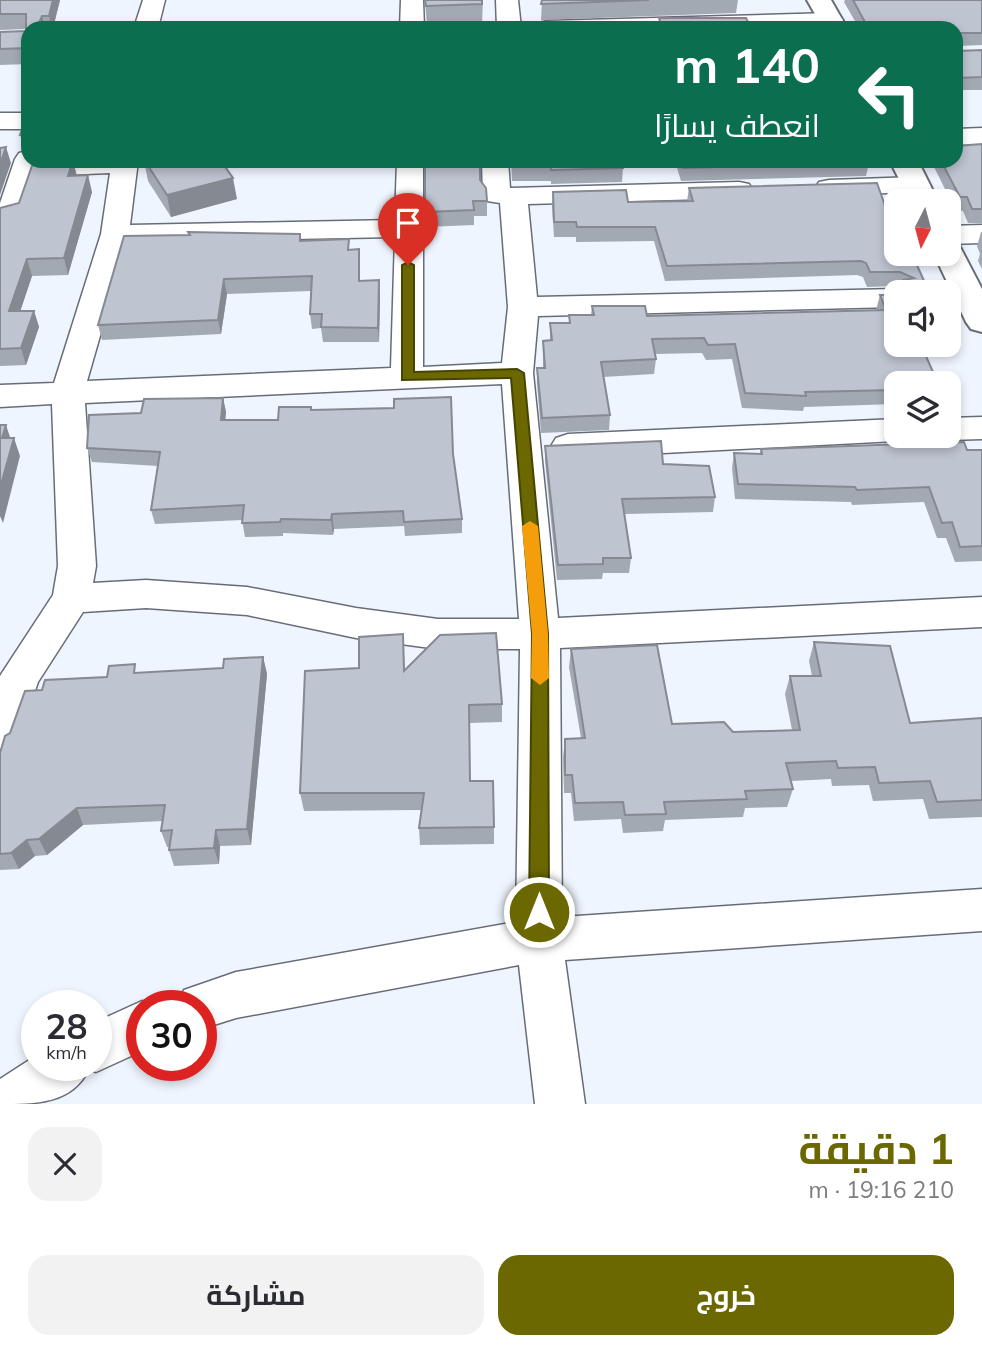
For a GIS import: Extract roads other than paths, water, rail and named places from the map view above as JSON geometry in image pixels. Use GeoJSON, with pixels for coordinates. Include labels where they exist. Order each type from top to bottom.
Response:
{"type":"FeatureCollection","features":[{"type":"Feature","properties":{"kind":"street"},"geometry":{"type":"LineString","coordinates":[[148,21],[154,0]]}},
{"type":"Feature","properties":{"kind":"street"},"geometry":{"type":"LineString","coordinates":[[412,0],[412,21]]}},
{"type":"Feature","properties":{"kind":"street"},"geometry":{"type":"LineString","coordinates":[[507,0],[508,21]]}},
{"type":"Feature","properties":{"kind":"street"},"geometry":{"type":"LineString","coordinates":[[711,21],[828,16]]}},
{"type":"Feature","properties":{"kind":"street"},"geometry":{"type":"LineString","coordinates":[[0,121],[21,121]]}},
{"type":"Feature","properties":{"kind":"street"},"geometry":{"type":"LineString","coordinates":[[963,137],[982,136]]}},
{"type":"Feature","properties":{"kind":"street"},"geometry":{"type":"LineString","coordinates":[[4,214],[25,168]]}},
{"type":"Feature","properties":{"kind":"street"},"geometry":{"type":"LineString","coordinates":[[0,737],[19,678],[72,597],[77,566],[68,391],[116,234],[124,168]]}},
{"type":"Feature","properties":{"kind":"street"},"geometry":{"type":"LineString","coordinates":[[407,377],[410,168]]}},
{"type":"Feature","properties":{"kind":"street"},"geometry":{"type":"LineString","coordinates":[[495,168],[497,195],[763,190]]}},
{"type":"Feature","properties":{"kind":"street"},"geometry":{"type":"LineString","coordinates":[[805,188],[915,183]]}},
{"type":"Feature","properties":{"kind":"street"},"geometry":{"type":"LineString","coordinates":[[513,196],[523,307],[517,373],[540,634],[539,940],[560,1104]]}},
{"type":"Feature","properties":{"kind":"street"},"geometry":{"type":"LineString","coordinates":[[116,234],[409,228]]}},
{"type":"Feature","properties":{"kind":"street"},"geometry":{"type":"LineString","coordinates":[[961,235],[982,234]]}},
{"type":"Feature","properties":{"kind":"street"},"geometry":{"type":"LineString","coordinates":[[953,266],[966,305]]}},
{"type":"Feature","properties":{"kind":"street"},"geometry":{"type":"LineString","coordinates":[[523,307],[884,298]]}},
{"type":"Feature","properties":{"kind":"street"},"geometry":{"type":"LineString","coordinates":[[0,396],[517,373]]}},
{"type":"Feature","properties":{"kind":"street"},"geometry":{"type":"LineString","coordinates":[[961,429],[982,428]]}},
{"type":"Feature","properties":{"kind":"street"},"geometry":{"type":"LineString","coordinates":[[523,449],[769,434],[884,430]]}},
{"type":"Feature","properties":{"kind":"street"},"geometry":{"type":"LineString","coordinates":[[72,597],[146,594],[234,600],[356,623],[438,634],[540,634],[982,612]]}},
{"type":"Feature","properties":{"kind":"street"},"geometry":{"type":"LineString","coordinates":[[217,1001],[236,995],[539,940],[982,910]]}},
{"type":"Feature","properties":{"kind":"street"},"geometry":{"type":"LineString","coordinates":[[7,1104],[42,1081]]}}]}
